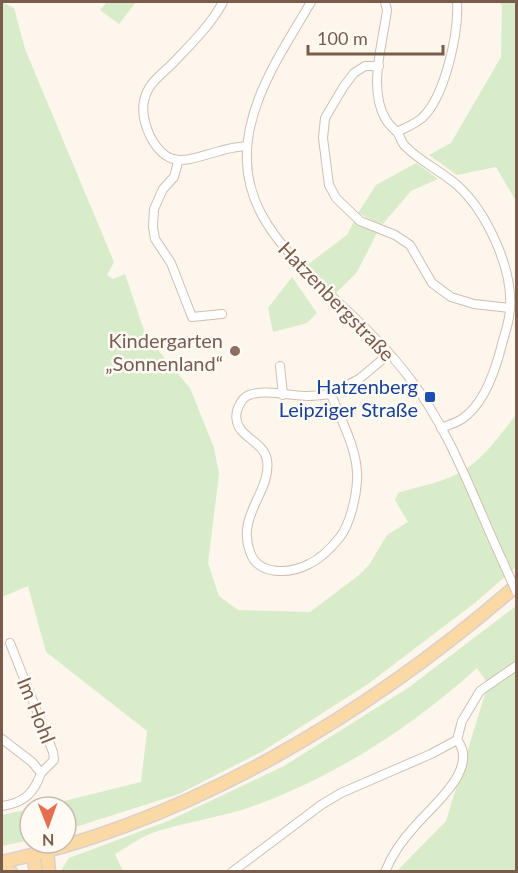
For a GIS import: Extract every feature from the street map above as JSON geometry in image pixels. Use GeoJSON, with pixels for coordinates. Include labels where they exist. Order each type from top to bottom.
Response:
{"type":"FeatureCollection","features":[{"type":"Feature","properties":{"kind":"main road"},"geometry":{"type":"LineString","coordinates":[[78,840],[146,817],[268,760],[356,708],[413,669],[469,627],[516,586]]}},
{"type":"Feature","properties":{"kind":"main road"},"geometry":{"type":"LineString","coordinates":[[2,862],[33,855],[36,872]]}},
{"type":"Feature","properties":{"kind":"main road"},"geometry":{"type":"LineString","coordinates":[[47,855],[49,872]]}},
{"type":"Feature","properties":{"kind":"main road"},"geometry":{"type":"LineString","coordinates":[[2,869],[11,872]]}},
{"type":"Feature","properties":{"kind":"street"},"geometry":{"type":"LineString","coordinates":[[224,2],[206,29],[149,87],[144,101],[143,116],[154,144],[164,155],[178,162],[247,146]]}},
{"type":"Feature","properties":{"kind":"street","name":"Hatzenbergstraße"},"geometry":{"type":"LineString","coordinates":[[311,2],[280,55],[259,98],[247,146],[247,169],[252,193],[265,223],[280,244],[389,354],[428,403],[463,472],[516,591]]}},
{"type":"Feature","properties":{"kind":"street"},"geometry":{"type":"LineString","coordinates":[[385,2],[387,10],[377,84],[384,117],[397,132],[403,145],[457,185],[475,205],[488,224],[508,280],[510,308],[498,361],[488,384],[477,402],[463,418],[441,428]]}},
{"type":"Feature","properties":{"kind":"street"},"geometry":{"type":"LineString","coordinates":[[397,132],[421,118],[432,105],[452,57],[456,37],[457,2]]}},
{"type":"Feature","properties":{"kind":"street"},"geometry":{"type":"LineString","coordinates":[[379,66],[365,66],[354,73],[325,118],[323,138],[329,185],[336,198],[349,212],[369,225],[395,235],[410,245],[432,283],[451,297],[474,304],[510,308]]}},
{"type":"Feature","properties":{"kind":"street"},"geometry":{"type":"LineString","coordinates":[[178,162],[174,177],[163,189],[154,209],[155,239],[171,263],[192,316],[222,314]]}},
{"type":"Feature","properties":{"kind":"street"},"geometry":{"type":"LineString","coordinates":[[331,394],[354,449],[357,478],[350,515],[341,536],[310,564],[279,572],[262,568],[250,555],[246,538],[249,516],[266,477],[267,461],[262,447],[240,429],[236,415],[242,399],[248,395],[260,393],[310,396],[331,394],[359,379],[389,354]]}},
{"type":"Feature","properties":{"kind":"street"},"geometry":{"type":"LineString","coordinates":[[280,366],[283,395]]}},
{"type":"Feature","properties":{"kind":"street","name":"Im Hohl"},"geometry":{"type":"LineString","coordinates":[[2,806],[19,802],[30,795],[41,773],[54,760],[53,752],[10,643]]}},
{"type":"Feature","properties":{"kind":"street"},"geometry":{"type":"LineString","coordinates":[[232,872],[321,805],[457,740],[462,721],[480,691],[516,666]]}},
{"type":"Feature","properties":{"kind":"street","name":"Im Hohl"},"geometry":{"type":"LineString","coordinates":[[2,739],[32,762],[41,773]]}},
{"type":"Feature","properties":{"kind":"street"},"geometry":{"type":"LineString","coordinates":[[385,872],[397,848],[454,782],[463,757],[463,747],[457,740]]}},
{"type":"Feature","properties":{"kind":"green space"},"geometry":{"type":"Polygon","coordinates":[[[2,2],[14,8],[25,49],[114,262],[107,275],[113,279],[125,274],[146,336],[190,388],[214,448],[219,474],[208,563],[219,596],[238,610],[310,612],[359,575],[369,565],[387,535],[408,522],[395,500],[398,493],[443,480],[466,469],[490,448],[516,415],[516,567],[476,602],[368,684],[263,751],[179,794],[78,826],[78,798],[141,782],[147,731],[46,652],[28,586],[2,597],[2,2]]]}},
{"type":"Feature","properties":{"kind":"green space"},"geometry":{"type":"Polygon","coordinates":[[[107,2],[136,2],[119,24],[100,10],[107,2]]]}},
{"type":"Feature","properties":{"kind":"green space"},"geometry":{"type":"Polygon","coordinates":[[[500,2],[516,2],[516,201],[496,167],[457,175],[429,155],[451,143],[501,57],[502,6],[500,2]]]}},
{"type":"Feature","properties":{"kind":"green space"},"geometry":{"type":"Polygon","coordinates":[[[416,163],[438,179],[411,191],[382,225],[358,213],[376,185],[416,163]]]}},
{"type":"Feature","properties":{"kind":"green space"},"geometry":{"type":"Polygon","coordinates":[[[354,221],[377,233],[357,272],[335,294],[307,265],[347,235],[354,221]]]}},
{"type":"Feature","properties":{"kind":"green space"},"geometry":{"type":"Polygon","coordinates":[[[292,277],[317,313],[307,323],[273,332],[268,308],[292,277]]]}},
{"type":"Feature","properties":{"kind":"green space"},"geometry":{"type":"Polygon","coordinates":[[[516,606],[516,871],[397,871],[446,821],[488,684],[477,668],[398,731],[310,782],[248,808],[155,832],[115,854],[123,871],[60,872],[69,858],[168,821],[284,766],[408,688],[516,606]]]}},
{"type":"Feature","properties":{"kind":"green space"},"geometry":{"type":"Polygon","coordinates":[[[18,812],[18,843],[2,846],[2,815],[18,812]]]}},
{"type":"Feature","properties":{"kind":"place","name":"Kindergarten „Sonnenland“"},"geometry":{"type":"Point","coordinates":[235,351]}},
{"type":"Feature","properties":{"kind":"place","name":"Hatzenberg Leipziger Straße"},"geometry":{"type":"Point","coordinates":[430,397]}}]}
